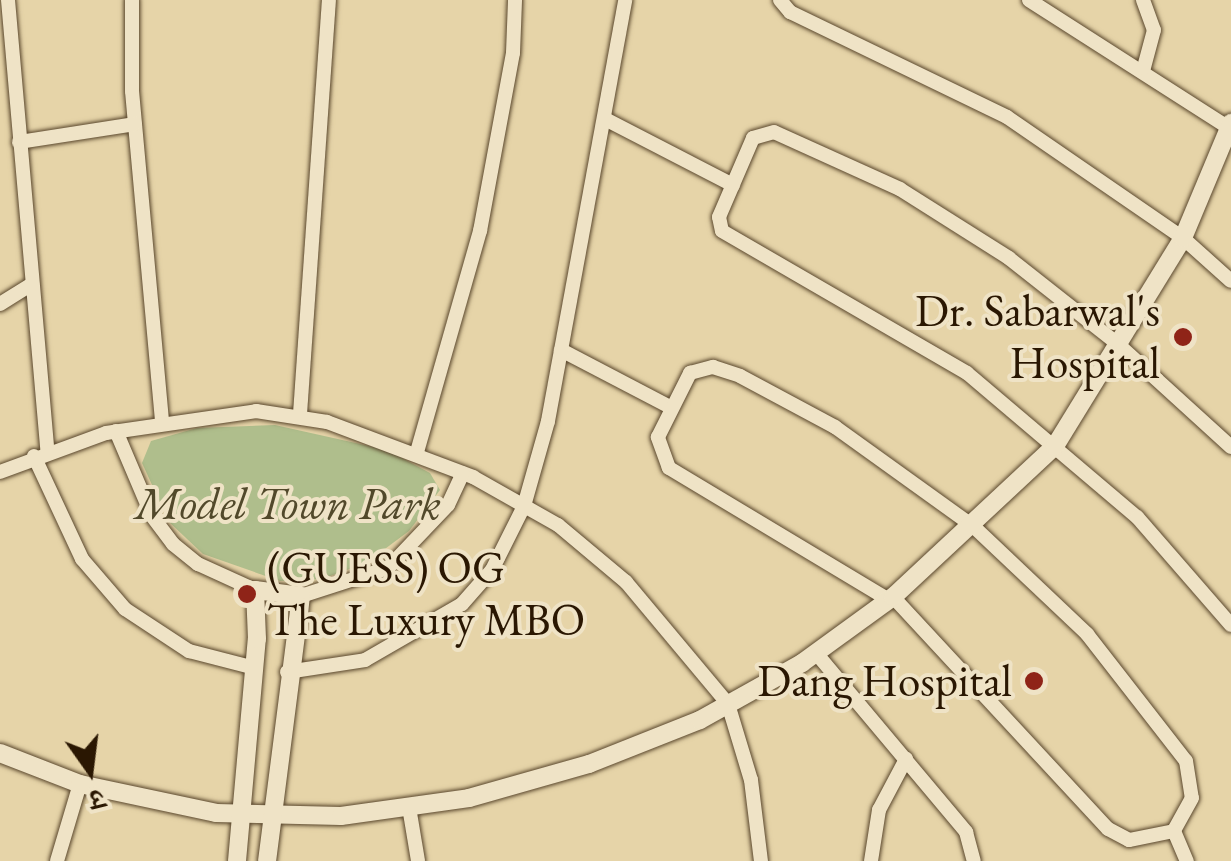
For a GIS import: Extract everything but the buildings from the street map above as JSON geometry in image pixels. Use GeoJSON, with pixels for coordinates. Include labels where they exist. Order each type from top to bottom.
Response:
{"type":"FeatureCollection","features":[{"type":"Feature","properties":{"kind":"street"},"geometry":{"type":"LineString","coordinates":[[8,0],[32,284],[41,453],[82,559],[125,609],[189,651],[255,668]]}},
{"type":"Feature","properties":{"kind":"street"},"geometry":{"type":"LineString","coordinates":[[132,0],[135,124],[162,422]]}},
{"type":"Feature","properties":{"kind":"street"},"geometry":{"type":"LineString","coordinates":[[300,414],[329,0]]}},
{"type":"Feature","properties":{"kind":"street"},"geometry":{"type":"LineString","coordinates":[[417,452],[480,231],[513,53],[515,0]]}},
{"type":"Feature","properties":{"kind":"street"},"geometry":{"type":"LineString","coordinates":[[287,672],[365,660],[462,604],[492,570],[524,506],[562,350],[626,0]]}},
{"type":"Feature","properties":{"kind":"street"},"geometry":{"type":"LineString","coordinates":[[780,0],[790,12],[1007,117],[1183,238],[1231,281]]}},
{"type":"Feature","properties":{"kind":"street"},"geometry":{"type":"LineString","coordinates":[[0,752],[80,784],[241,815],[272,817],[409,806],[469,798],[589,764],[728,704],[816,654],[891,599],[974,527],[1056,446],[1183,238],[1230,126],[1144,68],[1028,0]]}},
{"type":"Feature","properties":{"kind":"street"},"geometry":{"type":"LineString","coordinates":[[1143,0],[1154,30],[1144,68]]}},
{"type":"Feature","properties":{"kind":"street"},"geometry":{"type":"LineString","coordinates":[[0,105],[16,97]]}},
{"type":"Feature","properties":{"kind":"street"},"geometry":{"type":"LineString","coordinates":[[605,119],[733,184]]}},
{"type":"Feature","properties":{"kind":"street"},"geometry":{"type":"LineString","coordinates":[[20,142],[135,124]]}},
{"type":"Feature","properties":{"kind":"street"},"geometry":{"type":"LineString","coordinates":[[1231,447],[1119,345],[1009,258],[900,189],[774,132],[753,138],[719,217],[728,236],[967,373],[1137,518],[1231,625]]}},
{"type":"Feature","properties":{"kind":"street"},"geometry":{"type":"LineString","coordinates":[[0,304],[32,284]]}},
{"type":"Feature","properties":{"kind":"street"},"geometry":{"type":"LineString","coordinates":[[562,350],[672,408]]}},
{"type":"Feature","properties":{"kind":"street"},"geometry":{"type":"LineString","coordinates":[[698,368],[740,376],[835,428],[974,527],[1087,634],[1186,761],[1192,798],[1174,831],[1129,840],[1108,830],[891,599],[669,468],[657,446],[672,408],[698,368]]}},
{"type":"Feature","properties":{"kind":"street"},"geometry":{"type":"LineString","coordinates":[[0,472],[41,453],[116,431],[223,412],[300,414],[417,452],[463,473],[524,506],[626,582],[728,704],[751,780],[761,861]]}},
{"type":"Feature","properties":{"kind":"street"},"geometry":{"type":"LineString","coordinates":[[116,431],[152,516],[173,544],[198,564],[255,590],[300,596],[388,568],[448,505],[463,473]]}},
{"type":"Feature","properties":{"kind":"street"},"geometry":{"type":"LineString","coordinates":[[237,861],[255,668],[255,590]]}},
{"type":"Feature","properties":{"kind":"street"},"geometry":{"type":"LineString","coordinates":[[267,861],[287,672],[300,596]]}},
{"type":"Feature","properties":{"kind":"street"},"geometry":{"type":"LineString","coordinates":[[816,654],[966,832],[974,861]]}},
{"type":"Feature","properties":{"kind":"street"},"geometry":{"type":"LineString","coordinates":[[871,861],[879,810],[906,759]]}},
{"type":"Feature","properties":{"kind":"street"},"geometry":{"type":"LineString","coordinates":[[57,861],[80,784]]}},
{"type":"Feature","properties":{"kind":"street"},"geometry":{"type":"LineString","coordinates":[[409,806],[418,861]]}},
{"type":"Feature","properties":{"kind":"street"},"geometry":{"type":"LineString","coordinates":[[1174,831],[1187,861]]}},
{"type":"Feature","properties":{"kind":"green space","name":"Model Town Park"},"geometry":{"type":"Polygon","coordinates":[[[275,425],[387,450],[430,473],[440,490],[409,531],[366,563],[322,579],[280,581],[203,554],[169,522],[142,463],[151,441],[197,428],[275,425]]]}},
{"type":"Feature","properties":{"kind":"place","name":"Dr. Sabarwal's Hospital"},"geometry":{"type":"Point","coordinates":[1183,337]}},
{"type":"Feature","properties":{"kind":"place","name":"(GUESS) OG The Luxury MBO"},"geometry":{"type":"Point","coordinates":[247,594]}},
{"type":"Feature","properties":{"kind":"place","name":"Dang Hospital"},"geometry":{"type":"Point","coordinates":[1034,681]}}]}
